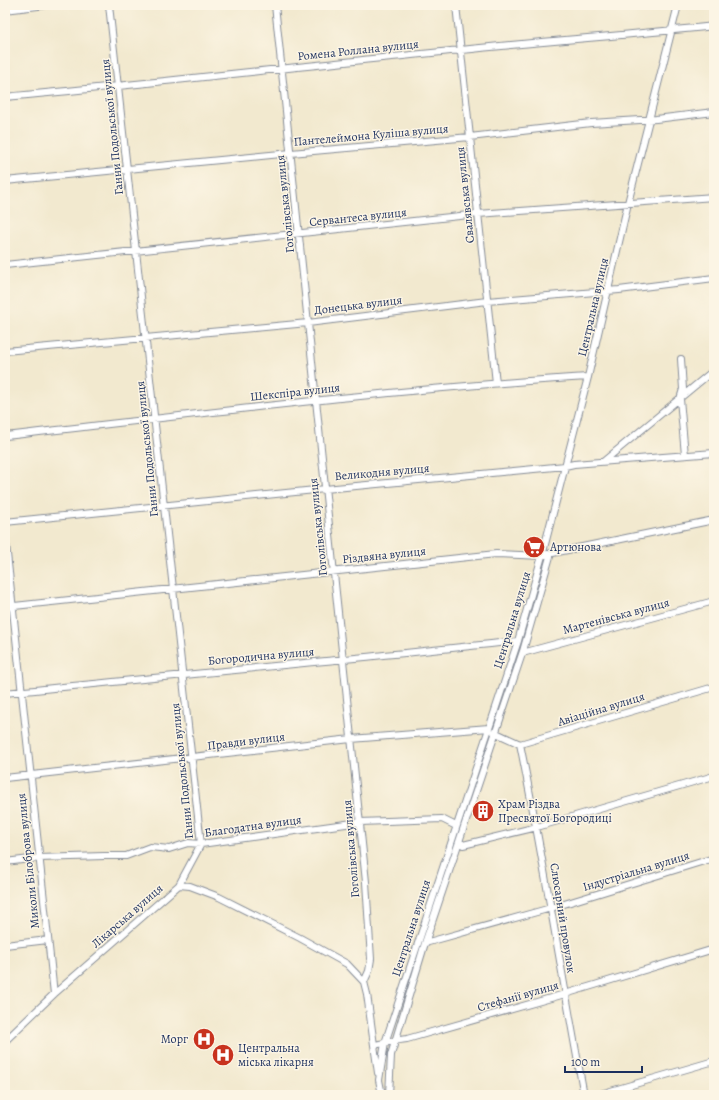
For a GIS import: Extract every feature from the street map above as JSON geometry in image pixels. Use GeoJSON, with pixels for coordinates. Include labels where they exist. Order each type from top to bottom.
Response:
{"type":"FeatureCollection","features":[{"type":"Feature","properties":{"kind":"street"},"geometry":{"type":"LineString","coordinates":[[5,10],[46,5]]}},
{"type":"Feature","properties":{"kind":"street","name":"Ганни Подольської вулиця"},"geometry":{"type":"LineString","coordinates":[[109,5],[201,844],[179,885]]}},
{"type":"Feature","properties":{"kind":"street","name":"Гоголівська вулиця"},"geometry":{"type":"LineString","coordinates":[[275,5],[366,882],[371,959],[369,971],[364,982]]}},
{"type":"Feature","properties":{"kind":"street","name":"Свалявська вулиця"},"geometry":{"type":"LineString","coordinates":[[456,5],[496,383]]}},
{"type":"Feature","properties":{"kind":"street","name":"Центральна вулиця"},"geometry":{"type":"LineString","coordinates":[[382,1095],[380,1080],[385,1043],[518,641],[542,556],[588,377],[628,203],[678,5]]}},
{"type":"Feature","properties":{"kind":"street","name":"Ромена Роллана вулиця"},"geometry":{"type":"LineString","coordinates":[[5,97],[118,87],[461,50],[714,26]]}},
{"type":"Feature","properties":{"kind":"street","name":"Пантелеймона Куліша вулиця"},"geometry":{"type":"LineString","coordinates":[[5,181],[470,137],[591,123],[714,112]]}},
{"type":"Feature","properties":{"kind":"street","name":"Сервантеса вулиця"},"geometry":{"type":"LineString","coordinates":[[5,265],[478,214],[714,197]]}},
{"type":"Feature","properties":{"kind":"street","name":"Донецька вулиця"},"geometry":{"type":"LineString","coordinates":[[5,351],[308,323],[487,301],[609,290],[714,278]]}},
{"type":"Feature","properties":{"kind":"street"},"geometry":{"type":"LineString","coordinates":[[681,359],[683,389],[680,399],[685,455]]}},
{"type":"Feature","properties":{"kind":"street"},"geometry":{"type":"LineString","coordinates":[[604,461],[714,370]]}},
{"type":"Feature","properties":{"kind":"street","name":"Шекспіра вулиця"},"geometry":{"type":"LineString","coordinates":[[5,436],[316,401],[496,383],[588,377]]}},
{"type":"Feature","properties":{"kind":"street","name":"Великодня вулиця"},"geometry":{"type":"LineString","coordinates":[[5,522],[565,466],[572,464],[714,453]]}},
{"type":"Feature","properties":{"kind":"street","name":"Різдвяна вулиця"},"geometry":{"type":"LineString","coordinates":[[5,607],[496,554],[542,556],[714,520]]}},
{"type":"Feature","properties":{"kind":"street","name":"Миколи Білоброва вулиця"},"geometry":{"type":"LineString","coordinates":[[5,535],[54,994]]}},
{"type":"Feature","properties":{"kind":"street","name":"Центральна вулиця"},"geometry":{"type":"LineString","coordinates":[[389,1095],[391,1055],[425,943],[523,651],[551,553]]}},
{"type":"Feature","properties":{"kind":"street","name":"Мартенівська вулиця"},"geometry":{"type":"LineString","coordinates":[[523,651],[526,652],[714,601]]}},
{"type":"Feature","properties":{"kind":"street","name":"Богородична вулиця"},"geometry":{"type":"LineString","coordinates":[[5,693],[182,674],[343,660],[518,641]]}},
{"type":"Feature","properties":{"kind":"street","name":"Авіаційна вулиця"},"geometry":{"type":"LineString","coordinates":[[520,744],[714,687]]}},
{"type":"Feature","properties":{"kind":"street"},"geometry":{"type":"LineString","coordinates":[[489,728],[496,734],[520,744]]}},
{"type":"Feature","properties":{"kind":"street","name":"Правди вулиця"},"geometry":{"type":"LineString","coordinates":[[5,778],[351,740],[489,728]]}},
{"type":"Feature","properties":{"kind":"street","name":"Слюсарний провулок"},"geometry":{"type":"LineString","coordinates":[[520,744],[537,827],[565,994],[584,1095]]}},
{"type":"Feature","properties":{"kind":"street"},"geometry":{"type":"LineString","coordinates":[[460,842],[463,845],[537,827],[714,776]]}},
{"type":"Feature","properties":{"kind":"street","name":"Благодатна вулиця"},"geometry":{"type":"LineString","coordinates":[[5,862],[39,858],[126,856],[150,847],[169,850],[188,843],[201,844],[360,822],[442,819],[456,826]]}},
{"type":"Feature","properties":{"kind":"street","name":"Індустріальна вулиця"},"geometry":{"type":"LineString","coordinates":[[425,943],[551,908],[714,858]]}},
{"type":"Feature","properties":{"kind":"street","name":"Лікарська вулиця"},"geometry":{"type":"LineString","coordinates":[[5,1041],[54,994],[179,885],[190,886],[219,897],[300,938],[346,964],[364,982]]}},
{"type":"Feature","properties":{"kind":"street"},"geometry":{"type":"LineString","coordinates":[[5,945],[48,940]]}},
{"type":"Feature","properties":{"kind":"street","name":"Стефанії вулиця"},"geometry":{"type":"LineString","coordinates":[[385,1043],[407,1039],[565,994],[714,949]]}},
{"type":"Feature","properties":{"kind":"street"},"geometry":{"type":"LineString","coordinates":[[364,982],[368,994],[380,1080]]}},
{"type":"Feature","properties":{"kind":"street"},"geometry":{"type":"LineString","coordinates":[[374,1045],[385,1043]]}},
{"type":"Feature","properties":{"kind":"street"},"geometry":{"type":"LineString","coordinates":[[597,1095],[714,1061]]}},
{"type":"Feature","properties":{"kind":"place","name":"Артюнова"},"geometry":{"type":"Point","coordinates":[534,547]}},
{"type":"Feature","properties":{"kind":"place","name":"Храм Різдва Пресвятої Богородиці"},"geometry":{"type":"Point","coordinates":[483,811]}},
{"type":"Feature","properties":{"kind":"place","name":"Морг"},"geometry":{"type":"Point","coordinates":[204,1039]}},
{"type":"Feature","properties":{"kind":"place","name":"Центральна міська лікарня"},"geometry":{"type":"Point","coordinates":[223,1055]}}]}
